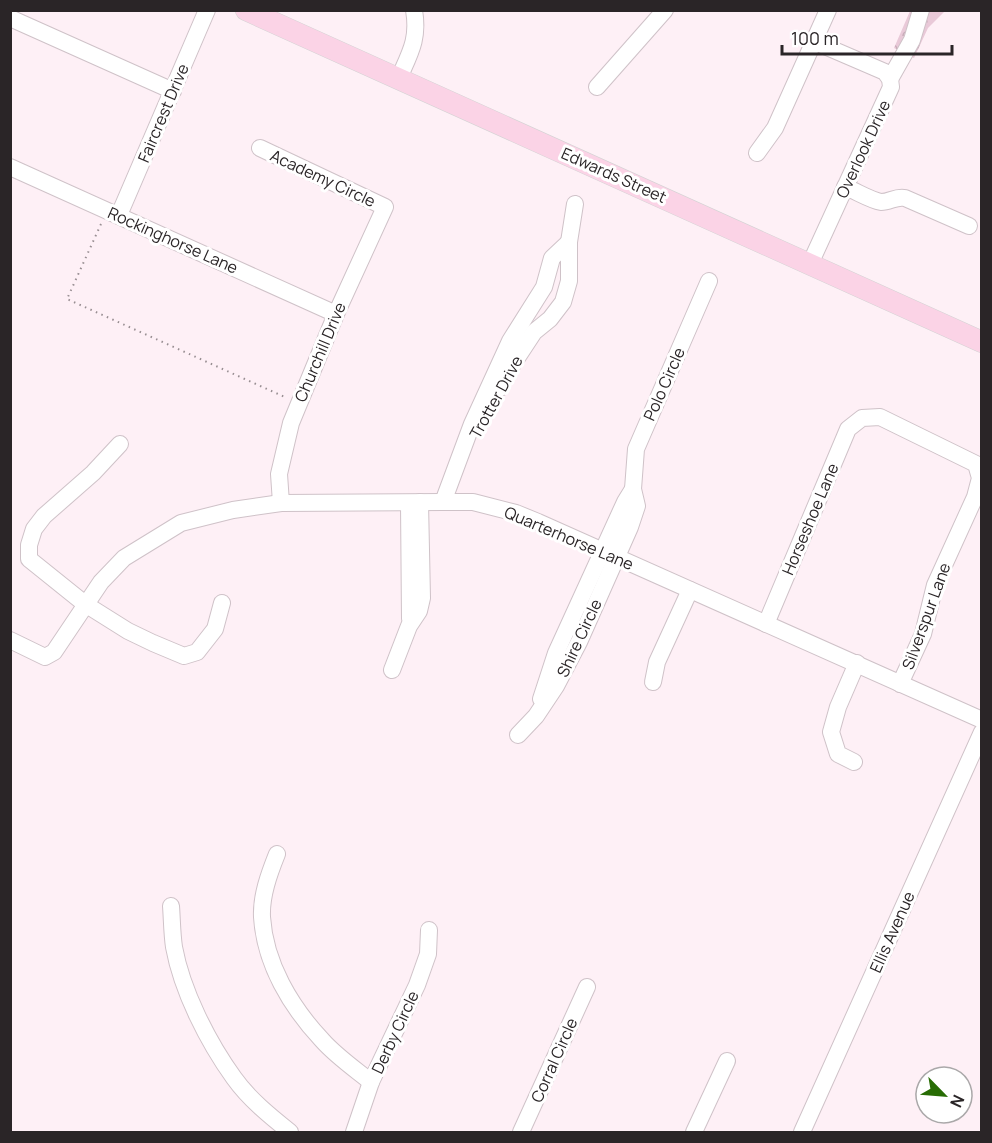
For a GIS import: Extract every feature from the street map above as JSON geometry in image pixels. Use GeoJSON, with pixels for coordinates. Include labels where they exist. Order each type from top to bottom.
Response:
{"type":"FeatureCollection","features":[{"type":"Feature","properties":{"kind":"main road","name":"Edwards Street"},"geometry":{"type":"LineString","coordinates":[[246,10],[981,342]]}},
{"type":"Feature","properties":{"kind":"street","name":"Faircrest Drive"},"geometry":{"type":"LineString","coordinates":[[113,213],[173,91],[207,10]]}},
{"type":"Feature","properties":{"kind":"street"},"geometry":{"type":"LineString","coordinates":[[399,78],[415,44],[417,25],[414,10]]}},
{"type":"Feature","properties":{"kind":"street"},"geometry":{"type":"LineString","coordinates":[[597,87],[665,10]]}},
{"type":"Feature","properties":{"kind":"street"},"geometry":{"type":"LineString","coordinates":[[757,153],[776,128],[828,10]]}},
{"type":"Feature","properties":{"kind":"street"},"geometry":{"type":"LineString","coordinates":[[890,79],[912,40],[921,10]]}},
{"type":"Feature","properties":{"kind":"street"},"geometry":{"type":"LineString","coordinates":[[10,18],[173,91]]}},
{"type":"Feature","properties":{"kind":"street","name":"Overlook Drive"},"geometry":{"type":"LineString","coordinates":[[810,264],[891,87],[890,79],[885,72],[813,41]]}},
{"type":"Feature","properties":{"kind":"street","name":"Academy Circle"},"geometry":{"type":"LineString","coordinates":[[260,148],[385,207]]}},
{"type":"Feature","properties":{"kind":"street","name":"Rockinghorse Lane"},"geometry":{"type":"LineString","coordinates":[[10,167],[336,314]]}},
{"type":"Feature","properties":{"kind":"street"},"geometry":{"type":"LineString","coordinates":[[845,187],[878,201],[905,198],[969,226]]}},
{"type":"Feature","properties":{"kind":"street","name":"Trotter Drive"},"geometry":{"type":"LineString","coordinates":[[461,456],[481,429],[507,373],[523,348],[534,332],[550,319],[563,302],[569,281],[569,242],[575,204]]}},
{"type":"Feature","properties":{"kind":"street","name":"Churchill Drive"},"geometry":{"type":"LineString","coordinates":[[281,503],[279,474],[298,403],[385,207]]}},
{"type":"Feature","properties":{"kind":"street","name":"Trotter Drive"},"geometry":{"type":"LineString","coordinates":[[443,502],[472,424],[510,341],[544,287],[552,258],[569,242]]}},
{"type":"Feature","properties":{"kind":"street","name":"Polo Circle"},"geometry":{"type":"LineString","coordinates":[[610,554],[625,502],[633,489],[636,449],[709,281]]}},
{"type":"Feature","properties":{"kind":"street","name":"Silverspur Lane"},"geometry":{"type":"LineString","coordinates":[[862,418],[880,417],[976,464],[980,478],[975,497],[935,585],[923,634],[900,684]]}},
{"type":"Feature","properties":{"kind":"street","name":"Horseshoe Lane"},"geometry":{"type":"LineString","coordinates":[[766,624],[848,429],[862,418]]}},
{"type":"Feature","properties":{"kind":"street"},"geometry":{"type":"LineString","coordinates":[[120,444],[93,473],[44,516],[34,529],[29,545],[29,559],[85,604],[128,631],[184,656],[197,652],[215,629],[222,603]]}},
{"type":"Feature","properties":{"kind":"street"},"geometry":{"type":"LineString","coordinates":[[392,670],[409,626],[411,612],[415,502]]}},
{"type":"Feature","properties":{"kind":"street","name":"Quarterhorse Lane"},"geometry":{"type":"LineString","coordinates":[[10,640],[45,657],[54,652],[101,582],[124,558],[181,523],[233,510],[281,503],[473,502],[516,513],[981,720]]}},
{"type":"Feature","properties":{"kind":"street","name":"Shire Circle"},"geometry":{"type":"LineString","coordinates":[[518,735],[536,716],[556,686],[579,642],[610,554]]}},
{"type":"Feature","properties":{"kind":"street"},"geometry":{"type":"LineString","coordinates":[[653,682],[657,662],[690,590]]}},
{"type":"Feature","properties":{"kind":"street"},"geometry":{"type":"LineString","coordinates":[[854,762],[838,754],[831,732],[838,707],[857,663]]}},
{"type":"Feature","properties":{"kind":"street","name":"Ellis Avenue"},"geometry":{"type":"LineString","coordinates":[[802,1132],[981,732]]}},
{"type":"Feature","properties":{"kind":"street"},"geometry":{"type":"LineString","coordinates":[[277,854],[268,876],[262,916],[267,944],[283,988],[292,1005],[323,1042],[371,1082]]}},
{"type":"Feature","properties":{"kind":"street"},"geometry":{"type":"LineString","coordinates":[[171,906],[174,947],[180,969],[192,1002],[214,1046],[234,1079],[262,1109],[290,1132]]}},
{"type":"Feature","properties":{"kind":"street","name":"Derby Circle"},"geometry":{"type":"LineString","coordinates":[[354,1132],[371,1082],[417,985],[428,954],[429,930]]}},
{"type":"Feature","properties":{"kind":"street","name":"Corral Circle"},"geometry":{"type":"LineString","coordinates":[[522,1132],[587,987]]}},
{"type":"Feature","properties":{"kind":"street"},"geometry":{"type":"LineString","coordinates":[[694,1132],[727,1061]]}},
{"type":"Feature","properties":{"kind":"path"},"geometry":{"type":"LineString","coordinates":[[113,213],[67,299],[298,403]]}},
{"type":"Feature","properties":{"kind":"green space"},"geometry":{"type":"Polygon","coordinates":[[[910,11],[945,11],[928,28],[914,58],[894,48],[910,11]]]}}]}
